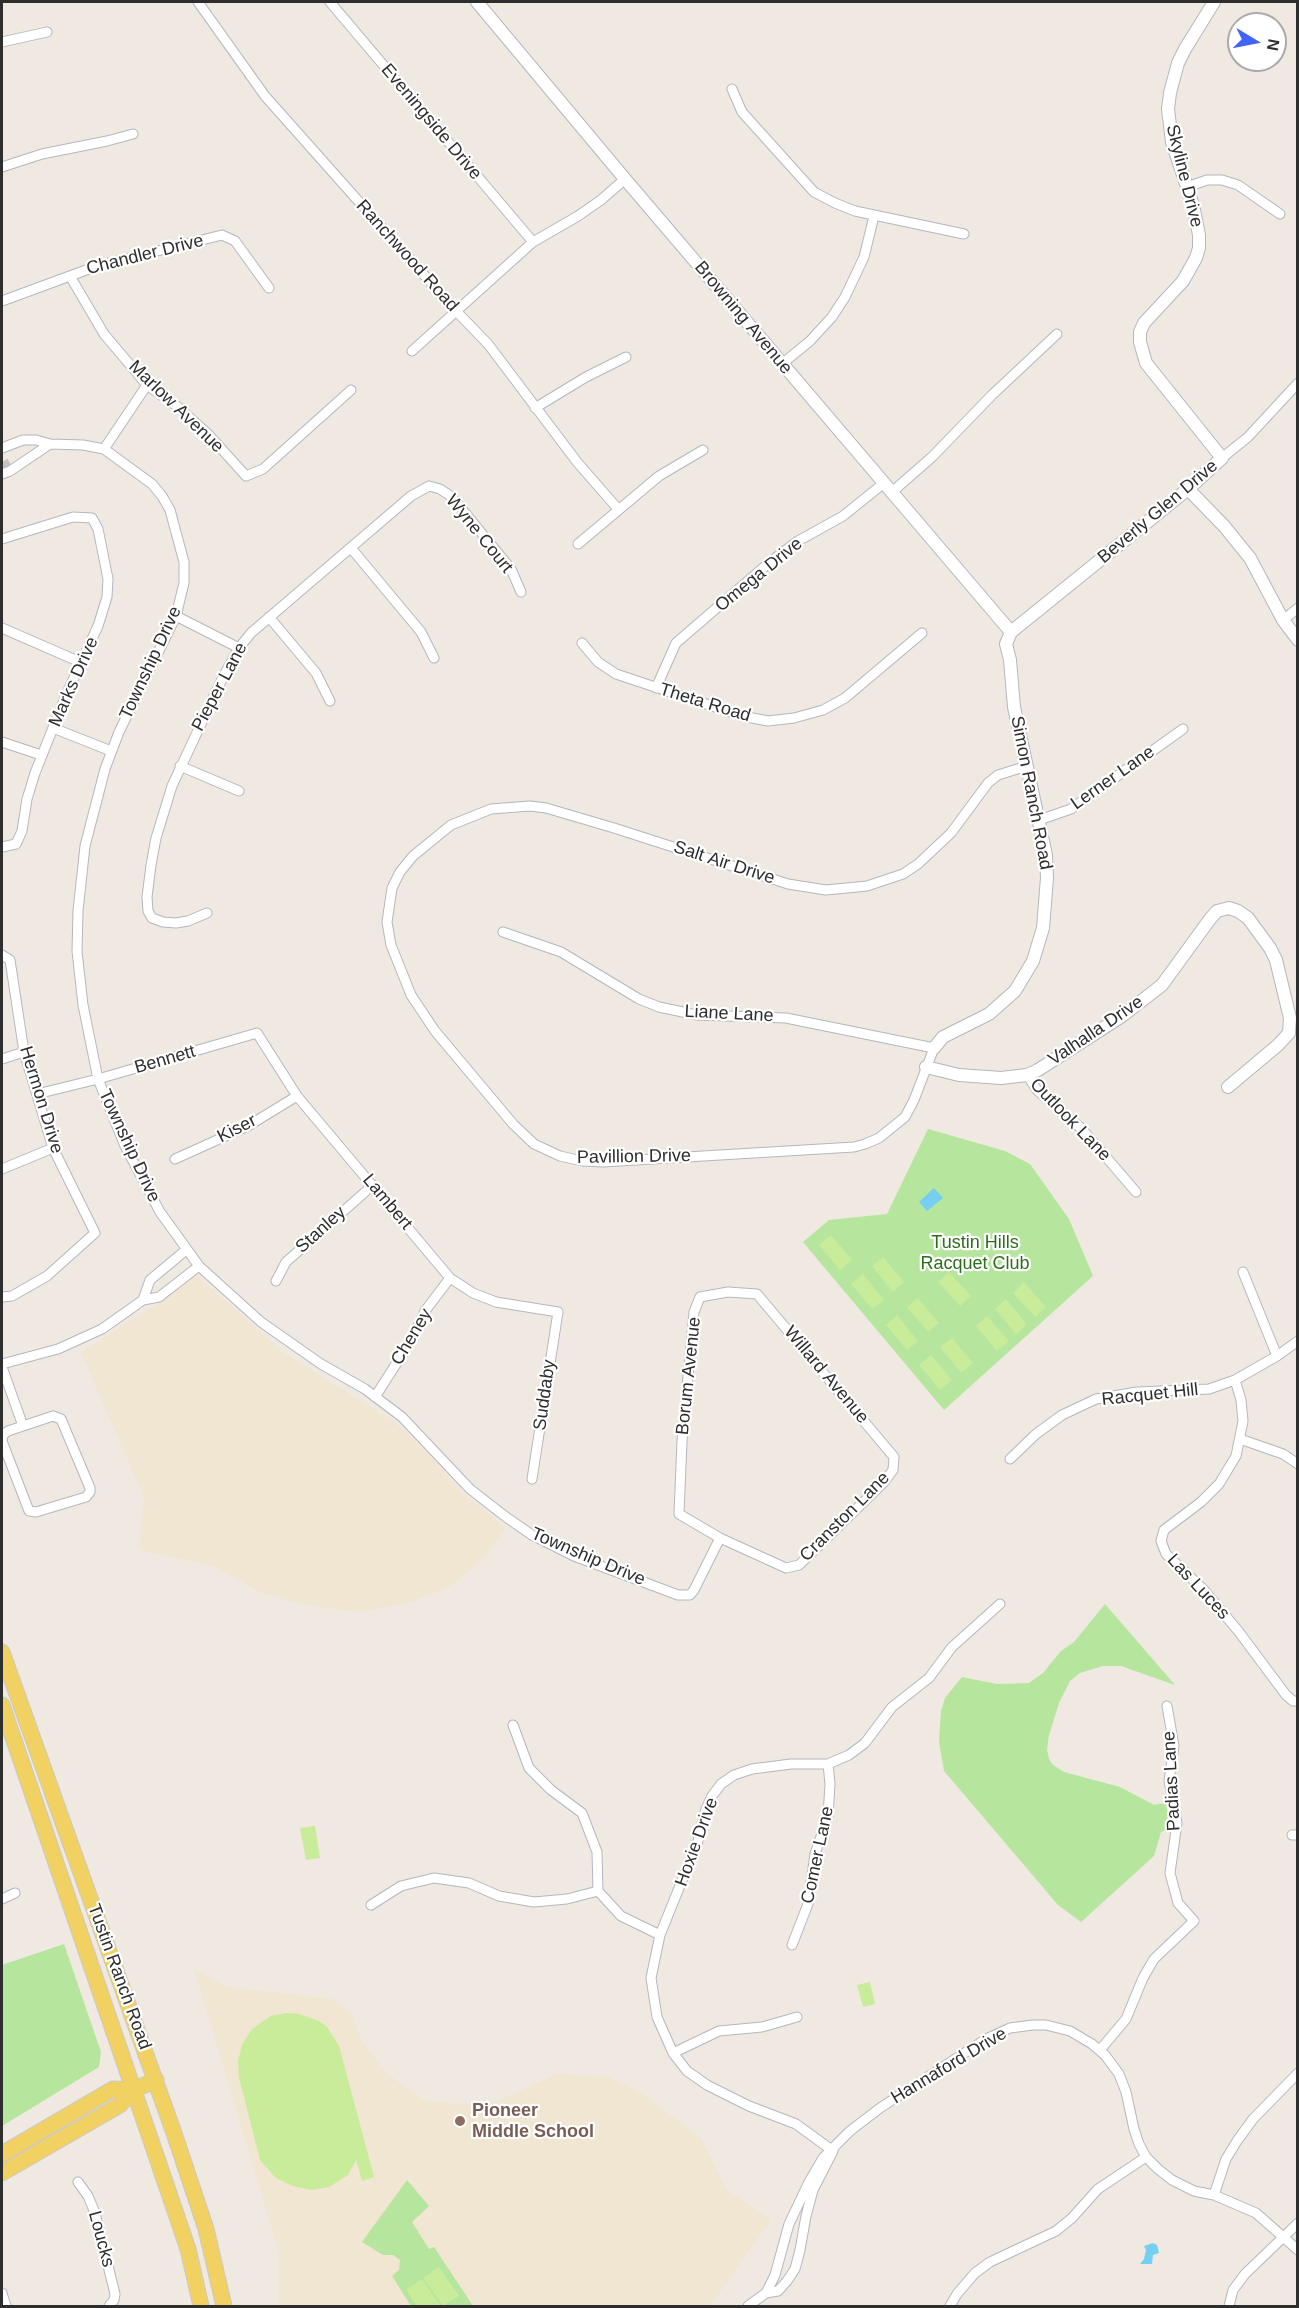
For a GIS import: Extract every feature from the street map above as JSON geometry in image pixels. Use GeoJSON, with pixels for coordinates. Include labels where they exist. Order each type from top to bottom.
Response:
{"type":"FeatureCollection","features":[{"type":"Feature","properties":{"kind":"main road","name":"Tustin Ranch Road"},"geometry":{"type":"LineString","coordinates":[[2,1652],[156,2080],[206,2229],[224,2307]]}},
{"type":"Feature","properties":{"kind":"main road","name":"Tustin Ranch Road"},"geometry":{"type":"LineString","coordinates":[[2,1706],[188,2249],[201,2307]]}},
{"type":"Feature","properties":{"kind":"main road"},"geometry":{"type":"LineString","coordinates":[[2,2173],[120,2105],[133,2090],[156,2080]]}},
{"type":"Feature","properties":{"kind":"main road"},"geometry":{"type":"LineString","coordinates":[[2,2154],[112,2089],[133,2090]]}},
{"type":"Feature","properties":{"kind":"street","name":"Ranchwood Road"},"geometry":{"type":"LineString","coordinates":[[198,2],[265,96],[488,344],[577,462],[618,509]]}},
{"type":"Feature","properties":{"kind":"street","name":"Eveningside Drive"},"geometry":{"type":"LineString","coordinates":[[330,2],[533,242]]}},
{"type":"Feature","properties":{"kind":"street","name":"Browning Avenue"},"geometry":{"type":"LineString","coordinates":[[479,2],[626,179],[1011,632]]}},
{"type":"Feature","properties":{"kind":"street","name":"Skyline Drive"},"geometry":{"type":"LineString","coordinates":[[1214,2],[1185,49],[1173,78],[1168,110],[1172,142],[1193,205],[1199,236],[1196,258],[1182,281],[1150,313],[1140,332],[1140,342],[1146,363],[1222,458]]}},
{"type":"Feature","properties":{"kind":"street"},"geometry":{"type":"LineString","coordinates":[[2,42],[47,32]]}},
{"type":"Feature","properties":{"kind":"street"},"geometry":{"type":"LineString","coordinates":[[732,89],[742,112],[798,177],[814,192],[835,203],[874,216],[963,234]]}},
{"type":"Feature","properties":{"kind":"street"},"geometry":{"type":"LineString","coordinates":[[2,167],[42,154],[133,134]]}},
{"type":"Feature","properties":{"kind":"street"},"geometry":{"type":"LineString","coordinates":[[412,351],[533,242],[578,216],[626,179]]}},
{"type":"Feature","properties":{"kind":"street"},"geometry":{"type":"LineString","coordinates":[[1187,187],[1207,180],[1222,180],[1238,185],[1281,214]]}},
{"type":"Feature","properties":{"kind":"street"},"geometry":{"type":"LineString","coordinates":[[783,363],[810,341],[832,317],[845,297],[864,257],[874,216]]}},
{"type":"Feature","properties":{"kind":"street","name":"Chandler Drive"},"geometry":{"type":"LineString","coordinates":[[2,301],[97,266],[222,236],[235,241],[268,288]]}},
{"type":"Feature","properties":{"kind":"street","name":"Marlow Avenue"},"geometry":{"type":"LineString","coordinates":[[70,276],[105,334],[147,385],[178,407],[208,434],[246,476],[263,469],[351,390]]}},
{"type":"Feature","properties":{"kind":"street","name":"Omega Drive"},"geometry":{"type":"LineString","coordinates":[[656,688],[676,643],[770,562],[932,457],[992,395],[1057,334]]}},
{"type":"Feature","properties":{"kind":"street"},"geometry":{"type":"LineString","coordinates":[[535,408],[586,377],[626,357]]}},
{"type":"Feature","properties":{"kind":"street","name":"Beverly Glen Drive"},"geometry":{"type":"LineString","coordinates":[[1011,632],[1188,489],[1248,436],[1298,383]]}},
{"type":"Feature","properties":{"kind":"street"},"geometry":{"type":"LineString","coordinates":[[104,449],[147,385]]}},
{"type":"Feature","properties":{"kind":"street","name":"Township Drive"},"geometry":{"type":"LineString","coordinates":[[2,448],[23,440],[36,440],[50,444],[83,445],[104,449],[153,484],[170,510],[184,562],[184,583],[176,616],[111,751],[93,807],[85,846],[78,911],[77,951],[83,1005],[98,1079],[125,1146],[160,1212],[199,1266],[261,1322],[402,1417],[470,1489],[522,1529],[574,1556],[678,1595],[690,1595],[720,1538]]}},
{"type":"Feature","properties":{"kind":"street"},"geometry":{"type":"LineString","coordinates":[[2,474],[50,444]]}},
{"type":"Feature","properties":{"kind":"street"},"geometry":{"type":"LineString","coordinates":[[578,544],[659,476],[703,450]]}},
{"type":"Feature","properties":{"kind":"street"},"geometry":{"type":"LineString","coordinates":[[11,462],[23,462]]}},
{"type":"Feature","properties":{"kind":"street","name":"Pieper Lane"},"geometry":{"type":"LineString","coordinates":[[207,913],[188,921],[163,922],[152,918],[148,911],[147,897],[156,838],[172,786],[239,648],[250,633],[411,496],[429,486]]}},
{"type":"Feature","properties":{"kind":"street","name":"Wyne Court"},"geometry":{"type":"LineString","coordinates":[[429,486],[440,489],[452,497],[511,569],[521,592]]}},
{"type":"Feature","properties":{"kind":"street"},"geometry":{"type":"LineString","coordinates":[[1188,489],[1224,526],[1250,558],[1283,620],[1298,640]]}},
{"type":"Feature","properties":{"kind":"street","name":"Marks Drive"},"geometry":{"type":"LineString","coordinates":[[2,539],[73,517],[92,518],[98,529],[108,579],[107,597],[98,626],[80,662],[41,755],[27,799],[22,831],[16,844],[2,847]]}},
{"type":"Feature","properties":{"kind":"street"},"geometry":{"type":"LineString","coordinates":[[351,548],[421,632],[434,658]]}},
{"type":"Feature","properties":{"kind":"street"},"geometry":{"type":"LineString","coordinates":[[1283,620],[1298,608]]}},
{"type":"Feature","properties":{"kind":"street"},"geometry":{"type":"LineString","coordinates":[[176,616],[239,648]]}},
{"type":"Feature","properties":{"kind":"street"},"geometry":{"type":"LineString","coordinates":[[269,617],[316,673],[330,701]]}},
{"type":"Feature","properties":{"kind":"street"},"geometry":{"type":"LineString","coordinates":[[2,628],[80,662]]}},
{"type":"Feature","properties":{"kind":"street","name":"Simon Ranch Road"},"geometry":{"type":"LineString","coordinates":[[934,1048],[943,1037],[989,1014],[1015,992],[1034,961],[1043,928],[1047,878],[1046,855],[1014,707],[1011,660],[1006,644],[1011,632]]}},
{"type":"Feature","properties":{"kind":"street","name":"Theta Road"},"geometry":{"type":"LineString","coordinates":[[582,643],[598,662],[616,674],[742,716],[768,721],[794,718],[823,710],[844,698],[922,633]]}},
{"type":"Feature","properties":{"kind":"street"},"geometry":{"type":"LineString","coordinates":[[54,728],[111,751]]}},
{"type":"Feature","properties":{"kind":"street","name":"Lerner Lane"},"geometry":{"type":"LineString","coordinates":[[1039,820],[1071,809],[1183,729]]}},
{"type":"Feature","properties":{"kind":"street"},"geometry":{"type":"LineString","coordinates":[[2,742],[41,755]]}},
{"type":"Feature","properties":{"kind":"street"},"geometry":{"type":"LineString","coordinates":[[180,766],[238,791]]}},
{"type":"Feature","properties":{"kind":"street","name":"Salt Air Drive"},"geometry":{"type":"LineString","coordinates":[[400,872],[413,856],[451,825],[491,809],[530,806],[576,817],[788,884],[826,890],[867,886],[903,874],[918,864],[951,833],[988,783],[998,775],[1027,766]]}},
{"type":"Feature","properties":{"kind":"street","name":"Pavillion Drive"},"geometry":{"type":"LineString","coordinates":[[400,872],[392,888],[387,922],[391,945],[402,975],[421,1012],[513,1124],[534,1144],[560,1156],[582,1161],[603,1161],[854,1147],[879,1138],[905,1117],[934,1048]]}},
{"type":"Feature","properties":{"kind":"street","name":"Valhalla Drive"},"geometry":{"type":"LineString","coordinates":[[926,1067],[959,1075],[1001,1078],[1027,1075],[1053,1061],[1144,1000],[1162,985],[1217,911],[1229,908],[1248,918],[1270,948],[1276,960],[1290,1018],[1289,1033],[1228,1087]]}},
{"type":"Feature","properties":{"kind":"street","name":"Liane Lane"},"geometry":{"type":"LineString","coordinates":[[503,932],[561,952],[622,989],[659,1007],[697,1015],[786,1018],[934,1048]]}},
{"type":"Feature","properties":{"kind":"street","name":"Hermon Drive"},"geometry":{"type":"LineString","coordinates":[[2,1297],[12,1296],[47,1276],[95,1233],[53,1148],[24,1052],[6,958]]}},
{"type":"Feature","properties":{"kind":"street","name":"Bennett"},"geometry":{"type":"LineString","coordinates":[[38,1094],[256,1033]]}},
{"type":"Feature","properties":{"kind":"street","name":"Lambert"},"geometry":{"type":"LineString","coordinates":[[256,1033],[297,1096],[450,1278],[473,1293],[496,1302],[558,1312]]}},
{"type":"Feature","properties":{"kind":"street"},"geometry":{"type":"LineString","coordinates":[[2,1059],[24,1052]]}},
{"type":"Feature","properties":{"kind":"street","name":"Outlook Lane"},"geometry":{"type":"LineString","coordinates":[[1027,1075],[1037,1090],[1082,1129],[1136,1192]]}},
{"type":"Feature","properties":{"kind":"street","name":"Kiser"},"geometry":{"type":"LineString","coordinates":[[175,1159],[248,1126],[297,1096]]}},
{"type":"Feature","properties":{"kind":"street"},"geometry":{"type":"LineString","coordinates":[[2,1168],[53,1148]]}},
{"type":"Feature","properties":{"kind":"street","name":"Stanley"},"geometry":{"type":"LineString","coordinates":[[276,1281],[286,1262],[373,1185]]}},
{"type":"Feature","properties":{"kind":"street"},"geometry":{"type":"LineString","coordinates":[[143,1300],[150,1280],[186,1251]]}},
{"type":"Feature","properties":{"kind":"street"},"geometry":{"type":"LineString","coordinates":[[23,1426],[2,1366],[58,1349],[102,1329],[143,1300],[159,1297],[199,1266]]}},
{"type":"Feature","properties":{"kind":"street"},"geometry":{"type":"LineString","coordinates":[[1242,1272],[1277,1356]]}},
{"type":"Feature","properties":{"kind":"street","name":"Cheney"},"geometry":{"type":"LineString","coordinates":[[375,1397],[412,1338],[425,1311],[450,1278]]}},
{"type":"Feature","properties":{"kind":"street","name":"Borum Avenue"},"geometry":{"type":"LineString","coordinates":[[720,1538],[680,1514],[682,1441],[694,1311],[700,1298],[728,1292],[757,1294]]}},
{"type":"Feature","properties":{"kind":"street","name":"Willard Avenue"},"geometry":{"type":"LineString","coordinates":[[757,1294],[894,1457]]}},
{"type":"Feature","properties":{"kind":"street","name":"Suddaby"},"geometry":{"type":"LineString","coordinates":[[532,1479],[558,1312]]}},
{"type":"Feature","properties":{"kind":"street","name":"Racquet Hill"},"geometry":{"type":"LineString","coordinates":[[1010,1459],[1036,1434],[1062,1415],[1096,1399],[1137,1392],[1209,1389],[1235,1380],[1298,1341]]}},
{"type":"Feature","properties":{"kind":"street","name":"Las Luces"},"geometry":{"type":"LineString","coordinates":[[1235,1380],[1243,1421],[1236,1456],[1219,1485],[1164,1530],[1161,1541],[1166,1554],[1204,1590],[1286,1695],[1293,1701],[1298,1701]]}},
{"type":"Feature","properties":{"kind":"street"},"geometry":{"type":"LineString","coordinates":[[53,1416],[61,1419],[90,1488],[86,1497],[36,1512],[29,1511],[2,1441],[3,1435],[8,1431],[23,1426],[53,1416]]}},
{"type":"Feature","properties":{"kind":"street"},"geometry":{"type":"LineString","coordinates":[[1240,1439],[1283,1454],[1298,1464]]}},
{"type":"Feature","properties":{"kind":"street","name":"Cranston Lane"},"geometry":{"type":"LineString","coordinates":[[720,1538],[786,1568],[799,1565],[884,1482],[893,1470],[894,1457]]}},
{"type":"Feature","properties":{"kind":"street","name":"Hoxie Drive"},"geometry":{"type":"LineString","coordinates":[[832,2151],[796,2124],[749,2106],[706,2085],[687,2071],[673,2053],[657,2017],[651,1978],[660,1935],[698,1841],[706,1809],[721,1784],[734,1775],[752,1769],[791,1764],[828,1764],[849,1755],[865,1743],[892,1707],[928,1678],[952,1647],[1000,1604]]}},
{"type":"Feature","properties":{"kind":"street","name":"Padias Lane"},"geometry":{"type":"LineString","coordinates":[[1100,2050],[1126,2019],[1143,1978],[1154,1959],[1194,1921],[1178,1903],[1170,1873],[1177,1823],[1169,1781],[1173,1746],[1167,1706]]}},
{"type":"Feature","properties":{"kind":"street"},"geometry":{"type":"LineString","coordinates":[[513,1725],[529,1767],[551,1790],[582,1813],[597,1852],[598,1891],[621,1916],[660,1935]]}},
{"type":"Feature","properties":{"kind":"street","name":"Comer Lane"},"geometry":{"type":"LineString","coordinates":[[792,1945],[808,1904],[815,1854],[828,1816],[830,1784],[828,1764]]}},
{"type":"Feature","properties":{"kind":"street"},"geometry":{"type":"LineString","coordinates":[[371,1905],[401,1886],[434,1878],[469,1883],[500,1896],[534,1902],[567,1899],[598,1891]]}},
{"type":"Feature","properties":{"kind":"street"},"geometry":{"type":"LineString","coordinates":[[2,1899],[15,1893]]}},
{"type":"Feature","properties":{"kind":"street"},"geometry":{"type":"LineString","coordinates":[[673,2053],[719,2031],[762,2027],[797,2017]]}},
{"type":"Feature","properties":{"kind":"street","name":"Hannaford Drive"},"geometry":{"type":"LineString","coordinates":[[832,2151],[850,2131],[880,2108],[959,2056],[1000,2032],[1021,2026],[1046,2025],[1070,2031],[1100,2050],[1119,2074],[1126,2092],[1134,2129],[1146,2157],[1172,2180],[1194,2191],[1214,2195],[1256,2213],[1298,2250]]}},
{"type":"Feature","properties":{"kind":"street"},"geometry":{"type":"LineString","coordinates":[[1214,2195],[1226,2159],[1237,2141],[1253,2120],[1298,2073]]}},
{"type":"Feature","properties":{"kind":"street"},"geometry":{"type":"LineString","coordinates":[[748,2307],[766,2293],[776,2275],[789,2224],[823,2158],[832,2151]]}},
{"type":"Feature","properties":{"kind":"street"},"geometry":{"type":"LineString","coordinates":[[766,2293],[778,2291],[795,2269],[813,2190],[832,2151]]}},
{"type":"Feature","properties":{"kind":"street"},"geometry":{"type":"LineString","coordinates":[[950,2307],[957,2294],[975,2273],[990,2262],[1056,2231],[1072,2218],[1098,2189],[1146,2157]]}},
{"type":"Feature","properties":{"kind":"street","name":"Loucks"},"geometry":{"type":"LineString","coordinates":[[78,2182],[88,2196],[95,2213],[115,2294],[112,2303]]}},
{"type":"Feature","properties":{"kind":"street"},"geometry":{"type":"LineString","coordinates":[[1229,2307],[1233,2290],[1245,2274],[1298,2223]]}},
{"type":"Feature","properties":{"kind":"street"},"geometry":{"type":"LineString","coordinates":[[2,2293],[6,2307]]}},
{"type":"Feature","properties":{"kind":"shaded area"},"geometry":{"type":"Polygon","coordinates":[[[196,1275],[284,1353],[393,1421],[430,1456],[464,1494],[506,1528],[482,1560],[452,1585],[409,1603],[360,1612],[305,1605],[262,1593],[213,1566],[139,1550],[144,1498],[81,1352],[157,1304],[196,1275]]]}},
{"type":"Feature","properties":{"kind":"shaded area","name":"Pioneer Middle School"},"geometry":{"type":"Polygon","coordinates":[[[194,1969],[227,1987],[332,1999],[351,2013],[362,2041],[386,2073],[424,2100],[463,2105],[495,2102],[557,2074],[608,2077],[641,2093],[701,2138],[727,2190],[771,2220],[710,2306],[279,2306],[279,2253],[194,1969]]]}},
{"type":"Feature","properties":{"kind":"green space","name":"Tustin Hills Racquet Club"},"geometry":{"type":"Polygon","coordinates":[[[928,1129],[1005,1151],[1030,1164],[1069,1219],[1093,1276],[944,1410],[803,1242],[829,1220],[887,1214],[928,1129]]]}},
{"type":"Feature","properties":{"kind":"green space"},"geometry":{"type":"Polygon","coordinates":[[[831,1235],[852,1260],[840,1270],[819,1245],[831,1235]]]}},
{"type":"Feature","properties":{"kind":"green space"},"geometry":{"type":"Polygon","coordinates":[[[883,1257],[904,1282],[893,1292],[872,1266],[883,1257]]]}},
{"type":"Feature","properties":{"kind":"green space"},"geometry":{"type":"Polygon","coordinates":[[[949,1272],[971,1296],[960,1306],[938,1282],[949,1272]]]}},
{"type":"Feature","properties":{"kind":"green space"},"geometry":{"type":"Polygon","coordinates":[[[863,1274],[884,1300],[872,1309],[851,1284],[863,1274]]]}},
{"type":"Feature","properties":{"kind":"green space"},"geometry":{"type":"Polygon","coordinates":[[[1024,1282],[1046,1307],[1035,1317],[1013,1293],[1024,1282]]]}},
{"type":"Feature","properties":{"kind":"green space"},"geometry":{"type":"Polygon","coordinates":[[[918,1298],[939,1323],[928,1332],[907,1307],[918,1298]]]}},
{"type":"Feature","properties":{"kind":"green space"},"geometry":{"type":"Polygon","coordinates":[[[1006,1299],[1027,1324],[1016,1334],[995,1309],[1006,1299]]]}},
{"type":"Feature","properties":{"kind":"green space"},"geometry":{"type":"Polygon","coordinates":[[[897,1315],[918,1341],[907,1350],[886,1325],[897,1315]]]}},
{"type":"Feature","properties":{"kind":"green space"},"geometry":{"type":"Polygon","coordinates":[[[987,1316],[1009,1341],[997,1351],[976,1326],[987,1316]]]}},
{"type":"Feature","properties":{"kind":"green space"},"geometry":{"type":"Polygon","coordinates":[[[952,1338],[973,1363],[961,1373],[940,1347],[952,1338]]]}},
{"type":"Feature","properties":{"kind":"green space"},"geometry":{"type":"Polygon","coordinates":[[[931,1355],[952,1380],[940,1390],[919,1365],[931,1355]]]}},
{"type":"Feature","properties":{"kind":"green space"},"geometry":{"type":"Polygon","coordinates":[[[1105,1604],[1175,1685],[1121,1666],[1103,1666],[1080,1673],[1070,1681],[1059,1703],[1049,1735],[1047,1750],[1049,1759],[1053,1765],[1064,1772],[1120,1787],[1154,1805],[1166,1803],[1170,1823],[1169,1829],[1161,1832],[1154,1856],[1081,1922],[1058,1905],[944,1771],[939,1742],[941,1711],[945,1698],[962,1677],[997,1684],[1029,1683],[1043,1673],[1061,1651],[1074,1642],[1105,1604]]]}},
{"type":"Feature","properties":{"kind":"green space"},"geometry":{"type":"Polygon","coordinates":[[[315,1826],[320,1858],[306,1860],[300,1828],[315,1826]]]}},
{"type":"Feature","properties":{"kind":"green space"},"geometry":{"type":"Polygon","coordinates":[[[64,1944],[101,2052],[99,2067],[2,2126],[2,1965],[64,1944]]]}},
{"type":"Feature","properties":{"kind":"green space"},"geometry":{"type":"Polygon","coordinates":[[[870,1982],[875,2004],[863,2007],[857,1985],[870,1982]]]}},
{"type":"Feature","properties":{"kind":"green space"},"geometry":{"type":"Polygon","coordinates":[[[286,2013],[299,2014],[319,2021],[327,2027],[339,2046],[374,2177],[362,2181],[356,2160],[348,2175],[329,2187],[312,2190],[293,2186],[276,2178],[260,2160],[239,2078],[238,2061],[242,2045],[252,2029],[271,2016],[286,2013]]]}},
{"type":"Feature","properties":{"kind":"green space"},"geometry":{"type":"Polygon","coordinates":[[[407,2180],[429,2206],[412,2222],[429,2249],[434,2247],[473,2306],[411,2306],[392,2276],[399,2270],[400,2260],[393,2255],[383,2255],[362,2242],[407,2180]]]}},
{"type":"Feature","properties":{"kind":"green space"},"geometry":{"type":"Polygon","coordinates":[[[439,2267],[459,2296],[443,2306],[423,2278],[439,2267]]]}},
{"type":"Feature","properties":{"kind":"green space"},"geometry":{"type":"Polygon","coordinates":[[[422,2279],[441,2306],[417,2306],[406,2290],[422,2279]]]}},
{"type":"Feature","properties":{"kind":"water"},"geometry":{"type":"Polygon","coordinates":[[[934,1188],[943,1198],[927,1211],[919,1202],[934,1188]]]}},
{"type":"Feature","properties":{"kind":"water"},"geometry":{"type":"Polygon","coordinates":[[[1153,2243],[1157,2245],[1159,2253],[1153,2255],[1152,2264],[1140,2264],[1146,2250],[1144,2246],[1153,2243]]]}},
{"type":"Feature","properties":{"kind":"tunnel"},"geometry":{"type":"LineString","coordinates":[[2,467],[11,462]]}},
{"type":"Feature","properties":{"kind":"place","name":"Pioneer Middle School"},"geometry":{"type":"Point","coordinates":[460,2121]}}]}
